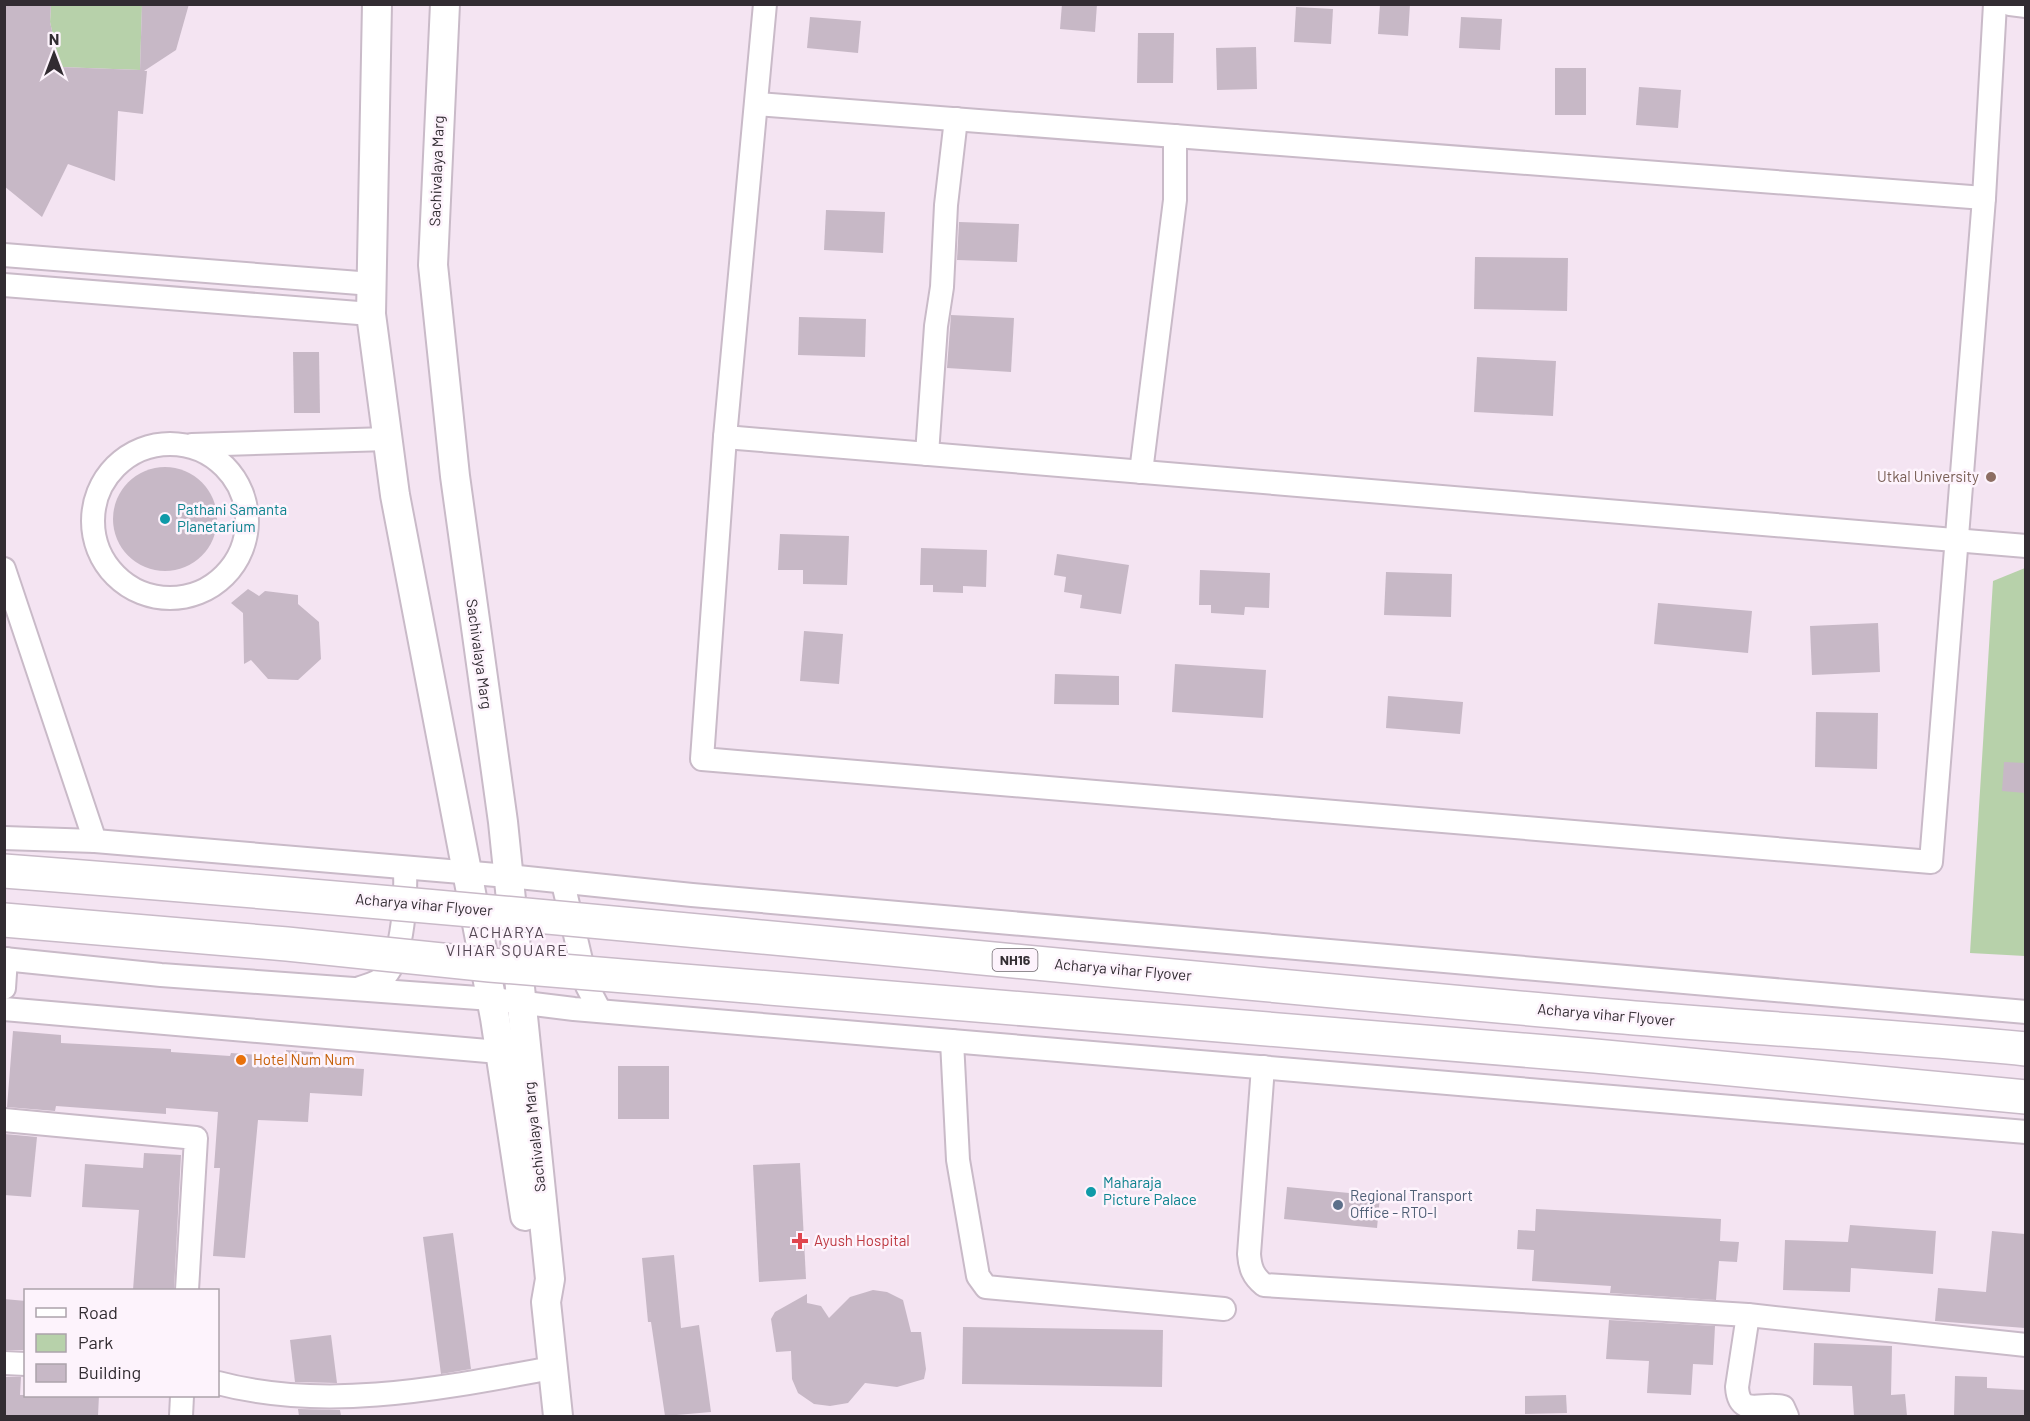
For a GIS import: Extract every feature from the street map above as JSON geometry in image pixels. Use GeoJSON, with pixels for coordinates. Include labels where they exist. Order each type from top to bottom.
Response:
{"type":"FeatureCollection","features":[{"type":"Feature","properties":{"kind":"highway","name":"Acharya vihar Flyover"},"geometry":{"type":"LineString","coordinates":[[4,871],[278,892],[655,926],[1591,1015],[2025,1049]]}},
{"type":"Feature","properties":{"kind":"highway"},"geometry":{"type":"LineString","coordinates":[[4,921],[287,944],[490,965],[1595,1056],[2025,1097]]}},
{"type":"Feature","properties":{"kind":"main road","name":"Sachivalaya Marg"},"geometry":{"type":"LineString","coordinates":[[377,4],[371,314],[395,495],[492,999],[535,1285],[546,1302]]}},
{"type":"Feature","properties":{"kind":"main road","name":"Sachivalaya Marg"},"geometry":{"type":"LineString","coordinates":[[445,4],[433,265],[455,476],[508,876],[522,1002],[550,1279],[546,1302],[558,1416]]}},
{"type":"Feature","properties":{"kind":"street"},"geometry":{"type":"LineString","coordinates":[[765,4],[725,437],[702,759],[1931,862],[1984,198],[1995,4]]}},
{"type":"Feature","properties":{"kind":"street"},"geometry":{"type":"LineString","coordinates":[[2010,4],[2025,6]]}},
{"type":"Feature","properties":{"kind":"street"},"geometry":{"type":"LineString","coordinates":[[757,104],[1984,198]]}},
{"type":"Feature","properties":{"kind":"street"},"geometry":{"type":"LineString","coordinates":[[927,454],[936,326],[942,287],[946,205],[956,119]]}},
{"type":"Feature","properties":{"kind":"street"},"geometry":{"type":"LineString","coordinates":[[1141,472],[1175,200],[1174,136]]}},
{"type":"Feature","properties":{"kind":"street"},"geometry":{"type":"LineString","coordinates":[[4,255],[372,284]]}},
{"type":"Feature","properties":{"kind":"street"},"geometry":{"type":"LineString","coordinates":[[4,285],[371,314]]}},
{"type":"Feature","properties":{"kind":"street"},"geometry":{"type":"LineString","coordinates":[[725,437],[2025,546]]}},
{"type":"Feature","properties":{"kind":"street"},"geometry":{"type":"LineString","coordinates":[[184,445],[207,453],[228,470],[242,492],[248,519],[244,545],[232,569],[212,587],[187,597],[160,598],[135,590],[113,574],[99,554],[93,531],[93,507],[102,484],[117,465],[136,451],[160,444],[388,439]]}},
{"type":"Feature","properties":{"kind":"street"},"geometry":{"type":"LineString","coordinates":[[4,569],[95,841]]}},
{"type":"Feature","properties":{"kind":"street"},"geometry":{"type":"LineString","coordinates":[[4,838],[95,841],[508,876],[563,883],[2025,1012]]}},
{"type":"Feature","properties":{"kind":"street"},"geometry":{"type":"LineString","coordinates":[[357,989],[379,981],[391,967],[406,897],[405,868]]}},
{"type":"Feature","properties":{"kind":"street"},"geometry":{"type":"LineString","coordinates":[[563,883],[587,986],[600,1011]]}},
{"type":"Feature","properties":{"kind":"street"},"geometry":{"type":"LineString","coordinates":[[4,988],[5,959],[161,975],[492,999],[600,1011],[2025,1132]]}},
{"type":"Feature","properties":{"kind":"street"},"geometry":{"type":"LineString","coordinates":[[4,1009],[500,1052]]}},
{"type":"Feature","properties":{"kind":"street"},"geometry":{"type":"LineString","coordinates":[[952,1041],[958,1160],[978,1276],[986,1287],[1224,1308]]}},
{"type":"Feature","properties":{"kind":"street"},"geometry":{"type":"LineString","coordinates":[[1263,1067],[1249,1254],[1255,1277],[1264,1285],[1748,1315],[2025,1345]]}},
{"type":"Feature","properties":{"kind":"street"},"geometry":{"type":"LineString","coordinates":[[4,1120],[196,1138],[187,1289]]}},
{"type":"Feature","properties":{"kind":"street"},"geometry":{"type":"LineString","coordinates":[[1748,1315],[1737,1387],[1739,1398],[1744,1405],[1750,1407],[1783,1407],[1787,1416]]}},
{"type":"Feature","properties":{"kind":"street"},"geometry":{"type":"LineString","coordinates":[[4,1363],[24,1364]]}},
{"type":"Feature","properties":{"kind":"street"},"geometry":{"type":"LineString","coordinates":[[219,1383],[269,1395],[324,1397],[444,1387],[552,1368]]}},
{"type":"Feature","properties":{"kind":"street"},"geometry":{"type":"LineString","coordinates":[[181,1416],[182,1397]]}},
{"type":"Feature","properties":{"kind":"green space"},"geometry":{"type":"Polygon","coordinates":[[[51,5],[142,5],[140,70],[60,67],[50,22],[51,5]]]}},
{"type":"Feature","properties":{"kind":"green space"},"geometry":{"type":"Polygon","coordinates":[[[2025,568],[2025,956],[1970,953],[1993,581],[2025,568]]]}},
{"type":"Feature","properties":{"kind":"building"},"geometry":{"type":"Polygon","coordinates":[[[4,4],[51,4],[50,22],[60,67],[140,70],[142,4],[189,4],[176,50],[144,71],[147,71],[143,114],[118,111],[115,181],[68,164],[42,217],[4,186],[4,4]]]}},
{"type":"Feature","properties":{"kind":"building"},"geometry":{"type":"Polygon","coordinates":[[[1062,4],[1097,4],[1095,32],[1060,29],[1062,4]]]}},
{"type":"Feature","properties":{"kind":"building"},"geometry":{"type":"Polygon","coordinates":[[[1380,4],[1410,4],[1408,36],[1378,34],[1380,4]]]}},
{"type":"Feature","properties":{"kind":"building"},"geometry":{"type":"Polygon","coordinates":[[[1296,7],[1333,9],[1331,44],[1294,42],[1296,7]]]}},
{"type":"Feature","properties":{"kind":"building"},"geometry":{"type":"Polygon","coordinates":[[[810,17],[861,21],[858,53],[807,48],[810,17]]]}},
{"type":"Feature","properties":{"kind":"building"},"geometry":{"type":"Polygon","coordinates":[[[1461,17],[1502,19],[1500,50],[1459,48],[1461,17]]]}},
{"type":"Feature","properties":{"kind":"building"},"geometry":{"type":"Polygon","coordinates":[[[1138,33],[1174,33],[1173,83],[1137,83],[1138,33]]]}},
{"type":"Feature","properties":{"kind":"building"},"geometry":{"type":"Polygon","coordinates":[[[1256,47],[1257,89],[1217,90],[1216,48],[1256,47]]]}},
{"type":"Feature","properties":{"kind":"building"},"geometry":{"type":"Polygon","coordinates":[[[1555,68],[1586,68],[1586,115],[1555,115],[1555,68]]]}},
{"type":"Feature","properties":{"kind":"building"},"geometry":{"type":"Polygon","coordinates":[[[1639,87],[1681,90],[1678,128],[1636,125],[1639,87]]]}},
{"type":"Feature","properties":{"kind":"building"},"geometry":{"type":"Polygon","coordinates":[[[826,210],[885,212],[883,253],[824,250],[826,210]]]}},
{"type":"Feature","properties":{"kind":"building"},"geometry":{"type":"Polygon","coordinates":[[[959,222],[1019,224],[1017,262],[957,260],[959,222]]]}},
{"type":"Feature","properties":{"kind":"building"},"geometry":{"type":"Polygon","coordinates":[[[1475,257],[1568,258],[1567,311],[1474,309],[1475,257]]]}},
{"type":"Feature","properties":{"kind":"building"},"geometry":{"type":"Polygon","coordinates":[[[951,315],[1014,318],[1011,372],[947,368],[951,315]]]}},
{"type":"Feature","properties":{"kind":"building"},"geometry":{"type":"Polygon","coordinates":[[[799,317],[866,319],[865,357],[798,355],[799,317]]]}},
{"type":"Feature","properties":{"kind":"building"},"geometry":{"type":"Polygon","coordinates":[[[293,352],[319,352],[320,413],[294,413],[293,352]]]}},
{"type":"Feature","properties":{"kind":"building"},"geometry":{"type":"Polygon","coordinates":[[[1477,357],[1556,361],[1553,416],[1474,412],[1477,357]]]}},
{"type":"Feature","properties":{"kind":"building","name":"Pathani Samanta Planetarium"},"geometry":{"type":"Polygon","coordinates":[[[165,467],[185,471],[202,482],[213,499],[217,519],[213,539],[202,556],[185,567],[165,571],[145,567],[128,556],[117,539],[113,519],[117,499],[128,482],[145,471],[165,467]]]}},
{"type":"Feature","properties":{"kind":"building"},"geometry":{"type":"Polygon","coordinates":[[[780,534],[849,536],[847,585],[803,584],[803,570],[778,570],[780,534]]]}},
{"type":"Feature","properties":{"kind":"building"},"geometry":{"type":"Polygon","coordinates":[[[921,548],[987,550],[986,587],[963,586],[963,593],[933,592],[933,585],[920,585],[921,548]]]}},
{"type":"Feature","properties":{"kind":"building"},"geometry":{"type":"Polygon","coordinates":[[[1057,554],[1129,565],[1121,614],[1080,608],[1082,595],[1064,592],[1066,577],[1054,575],[1057,554]]]}},
{"type":"Feature","properties":{"kind":"building"},"geometry":{"type":"Polygon","coordinates":[[[1200,570],[1270,573],[1269,608],[1245,607],[1244,615],[1211,613],[1211,605],[1199,605],[1200,570]]]}},
{"type":"Feature","properties":{"kind":"building"},"geometry":{"type":"Polygon","coordinates":[[[1386,572],[1452,574],[1451,617],[1384,615],[1386,572]]]}},
{"type":"Feature","properties":{"kind":"building"},"geometry":{"type":"Polygon","coordinates":[[[248,589],[259,596],[265,591],[298,595],[298,604],[319,622],[321,659],[298,680],[268,679],[251,660],[244,664],[243,613],[231,603],[248,589]]]}},
{"type":"Feature","properties":{"kind":"building"},"geometry":{"type":"Polygon","coordinates":[[[1658,603],[1752,611],[1748,653],[1654,644],[1658,603]]]}},
{"type":"Feature","properties":{"kind":"building"},"geometry":{"type":"Polygon","coordinates":[[[1878,623],[1880,672],[1812,675],[1810,626],[1878,623]]]}},
{"type":"Feature","properties":{"kind":"building"},"geometry":{"type":"Polygon","coordinates":[[[804,631],[843,634],[839,684],[800,681],[804,631]]]}},
{"type":"Feature","properties":{"kind":"building"},"geometry":{"type":"Polygon","coordinates":[[[1175,664],[1266,670],[1263,718],[1172,712],[1175,664]]]}},
{"type":"Feature","properties":{"kind":"building"},"geometry":{"type":"Polygon","coordinates":[[[1055,674],[1119,676],[1119,705],[1054,704],[1055,674]]]}},
{"type":"Feature","properties":{"kind":"building"},"geometry":{"type":"Polygon","coordinates":[[[1388,696],[1463,702],[1460,734],[1386,728],[1388,696]]]}},
{"type":"Feature","properties":{"kind":"building"},"geometry":{"type":"Polygon","coordinates":[[[1816,712],[1878,713],[1877,769],[1815,767],[1816,712]]]}},
{"type":"Feature","properties":{"kind":"building"},"geometry":{"type":"Polygon","coordinates":[[[2004,762],[2025,763],[2025,793],[2002,791],[2004,762]]]}},
{"type":"Feature","properties":{"kind":"building"},"geometry":{"type":"Polygon","coordinates":[[[13,1031],[61,1035],[61,1043],[171,1049],[171,1052],[286,1057],[286,1050],[313,1052],[313,1066],[364,1069],[362,1096],[310,1093],[308,1122],[258,1120],[245,1258],[213,1256],[220,1168],[214,1168],[218,1112],[166,1108],[166,1114],[56,1106],[55,1111],[7,1107],[13,1031]]]}},
{"type":"Feature","properties":{"kind":"building"},"geometry":{"type":"Polygon","coordinates":[[[618,1066],[669,1066],[669,1119],[618,1119],[618,1066]]]}},
{"type":"Feature","properties":{"kind":"building"},"geometry":{"type":"Polygon","coordinates":[[[5,1134],[37,1137],[31,1197],[4,1195],[5,1134]]]}},
{"type":"Feature","properties":{"kind":"building"},"geometry":{"type":"Polygon","coordinates":[[[144,1153],[181,1155],[174,1289],[133,1289],[139,1210],[82,1207],[85,1164],[143,1168],[144,1153]]]}},
{"type":"Feature","properties":{"kind":"building"},"geometry":{"type":"Polygon","coordinates":[[[800,1163],[806,1279],[759,1282],[753,1165],[800,1163]]]}},
{"type":"Feature","properties":{"kind":"building"},"geometry":{"type":"Polygon","coordinates":[[[1287,1187],[1380,1196],[1377,1228],[1284,1219],[1287,1187]]]}},
{"type":"Feature","properties":{"kind":"building"},"geometry":{"type":"Polygon","coordinates":[[[1536,1209],[1721,1219],[1720,1241],[1739,1242],[1737,1262],[1719,1261],[1716,1300],[1610,1293],[1611,1286],[1532,1281],[1534,1250],[1517,1249],[1518,1230],[1535,1231],[1536,1209]]]}},
{"type":"Feature","properties":{"kind":"building"},"geometry":{"type":"Polygon","coordinates":[[[1850,1225],[1936,1231],[1933,1274],[1851,1268],[1850,1292],[1783,1290],[1785,1240],[1848,1242],[1850,1225]]]}},
{"type":"Feature","properties":{"kind":"building"},"geometry":{"type":"Polygon","coordinates":[[[1992,1231],[2025,1234],[2025,1328],[1935,1321],[1938,1288],[1986,1292],[1992,1231]]]}},
{"type":"Feature","properties":{"kind":"building"},"geometry":{"type":"Polygon","coordinates":[[[453,1233],[471,1369],[441,1374],[423,1237],[453,1233]]]}},
{"type":"Feature","properties":{"kind":"building"},"geometry":{"type":"Polygon","coordinates":[[[674,1255],[681,1328],[699,1325],[711,1412],[665,1416],[651,1322],[648,1322],[642,1258],[674,1255]]]}},
{"type":"Feature","properties":{"kind":"building"},"geometry":{"type":"Polygon","coordinates":[[[873,1290],[887,1292],[903,1300],[911,1332],[921,1332],[926,1369],[924,1379],[897,1387],[865,1383],[848,1403],[830,1406],[814,1404],[798,1393],[792,1379],[791,1351],[776,1352],[771,1319],[775,1312],[807,1294],[807,1303],[821,1306],[829,1318],[850,1297],[873,1290]]]}},
{"type":"Feature","properties":{"kind":"building"},"geometry":{"type":"Polygon","coordinates":[[[4,1299],[24,1301],[24,1350],[4,1350],[4,1299]]]}},
{"type":"Feature","properties":{"kind":"building"},"geometry":{"type":"Polygon","coordinates":[[[1609,1320],[1715,1326],[1713,1365],[1693,1364],[1691,1395],[1647,1393],[1649,1361],[1606,1359],[1609,1320]]]}},
{"type":"Feature","properties":{"kind":"building"},"geometry":{"type":"Polygon","coordinates":[[[963,1327],[1163,1330],[1162,1387],[962,1384],[963,1327]]]}},
{"type":"Feature","properties":{"kind":"building"},"geometry":{"type":"Polygon","coordinates":[[[331,1335],[337,1383],[295,1382],[290,1340],[331,1335]]]}},
{"type":"Feature","properties":{"kind":"building"},"geometry":{"type":"Polygon","coordinates":[[[1814,1343],[1892,1346],[1891,1395],[1905,1394],[1907,1416],[1854,1416],[1852,1386],[1813,1385],[1814,1343]]]}},
{"type":"Feature","properties":{"kind":"building"},"geometry":{"type":"Polygon","coordinates":[[[1955,1376],[1987,1377],[1987,1388],[2025,1390],[2025,1416],[1954,1416],[1955,1376]]]}},
{"type":"Feature","properties":{"kind":"building"},"geometry":{"type":"Polygon","coordinates":[[[4,1377],[21,1377],[20,1395],[24,1397],[99,1397],[98,1416],[4,1416],[4,1377]]]}},
{"type":"Feature","properties":{"kind":"building"},"geometry":{"type":"Polygon","coordinates":[[[1566,1395],[1567,1413],[1525,1414],[1525,1396],[1566,1395]]]}},
{"type":"Feature","properties":{"kind":"building"},"geometry":{"type":"Polygon","coordinates":[[[298,1409],[340,1410],[341,1416],[299,1416],[298,1409]]]}},
{"type":"Feature","properties":{"kind":"place","name":"Utkal University"},"geometry":{"type":"Point","coordinates":[1991,477]}},
{"type":"Feature","properties":{"kind":"place","name":"Pathani Samanta Planetarium"},"geometry":{"type":"Point","coordinates":[165,519]}},
{"type":"Feature","properties":{"kind":"place","name":"Hotel Num Num"},"geometry":{"type":"Point","coordinates":[241,1060]}},
{"type":"Feature","properties":{"kind":"place","name":"Maharaja Picture Palace"},"geometry":{"type":"Point","coordinates":[1091,1192]}},
{"type":"Feature","properties":{"kind":"place","name":"Regional Transport Office - RTO-I"},"geometry":{"type":"Point","coordinates":[1338,1205]}},
{"type":"Feature","properties":{"kind":"place","name":"Ayush Hospital"},"geometry":{"type":"Point","coordinates":[800,1241]}},
{"type":"Feature","properties":{"kind":"district","name":"ACHARYA VIHAR SQUARE"},"geometry":{"type":"Point","coordinates":[507,941]}}]}
